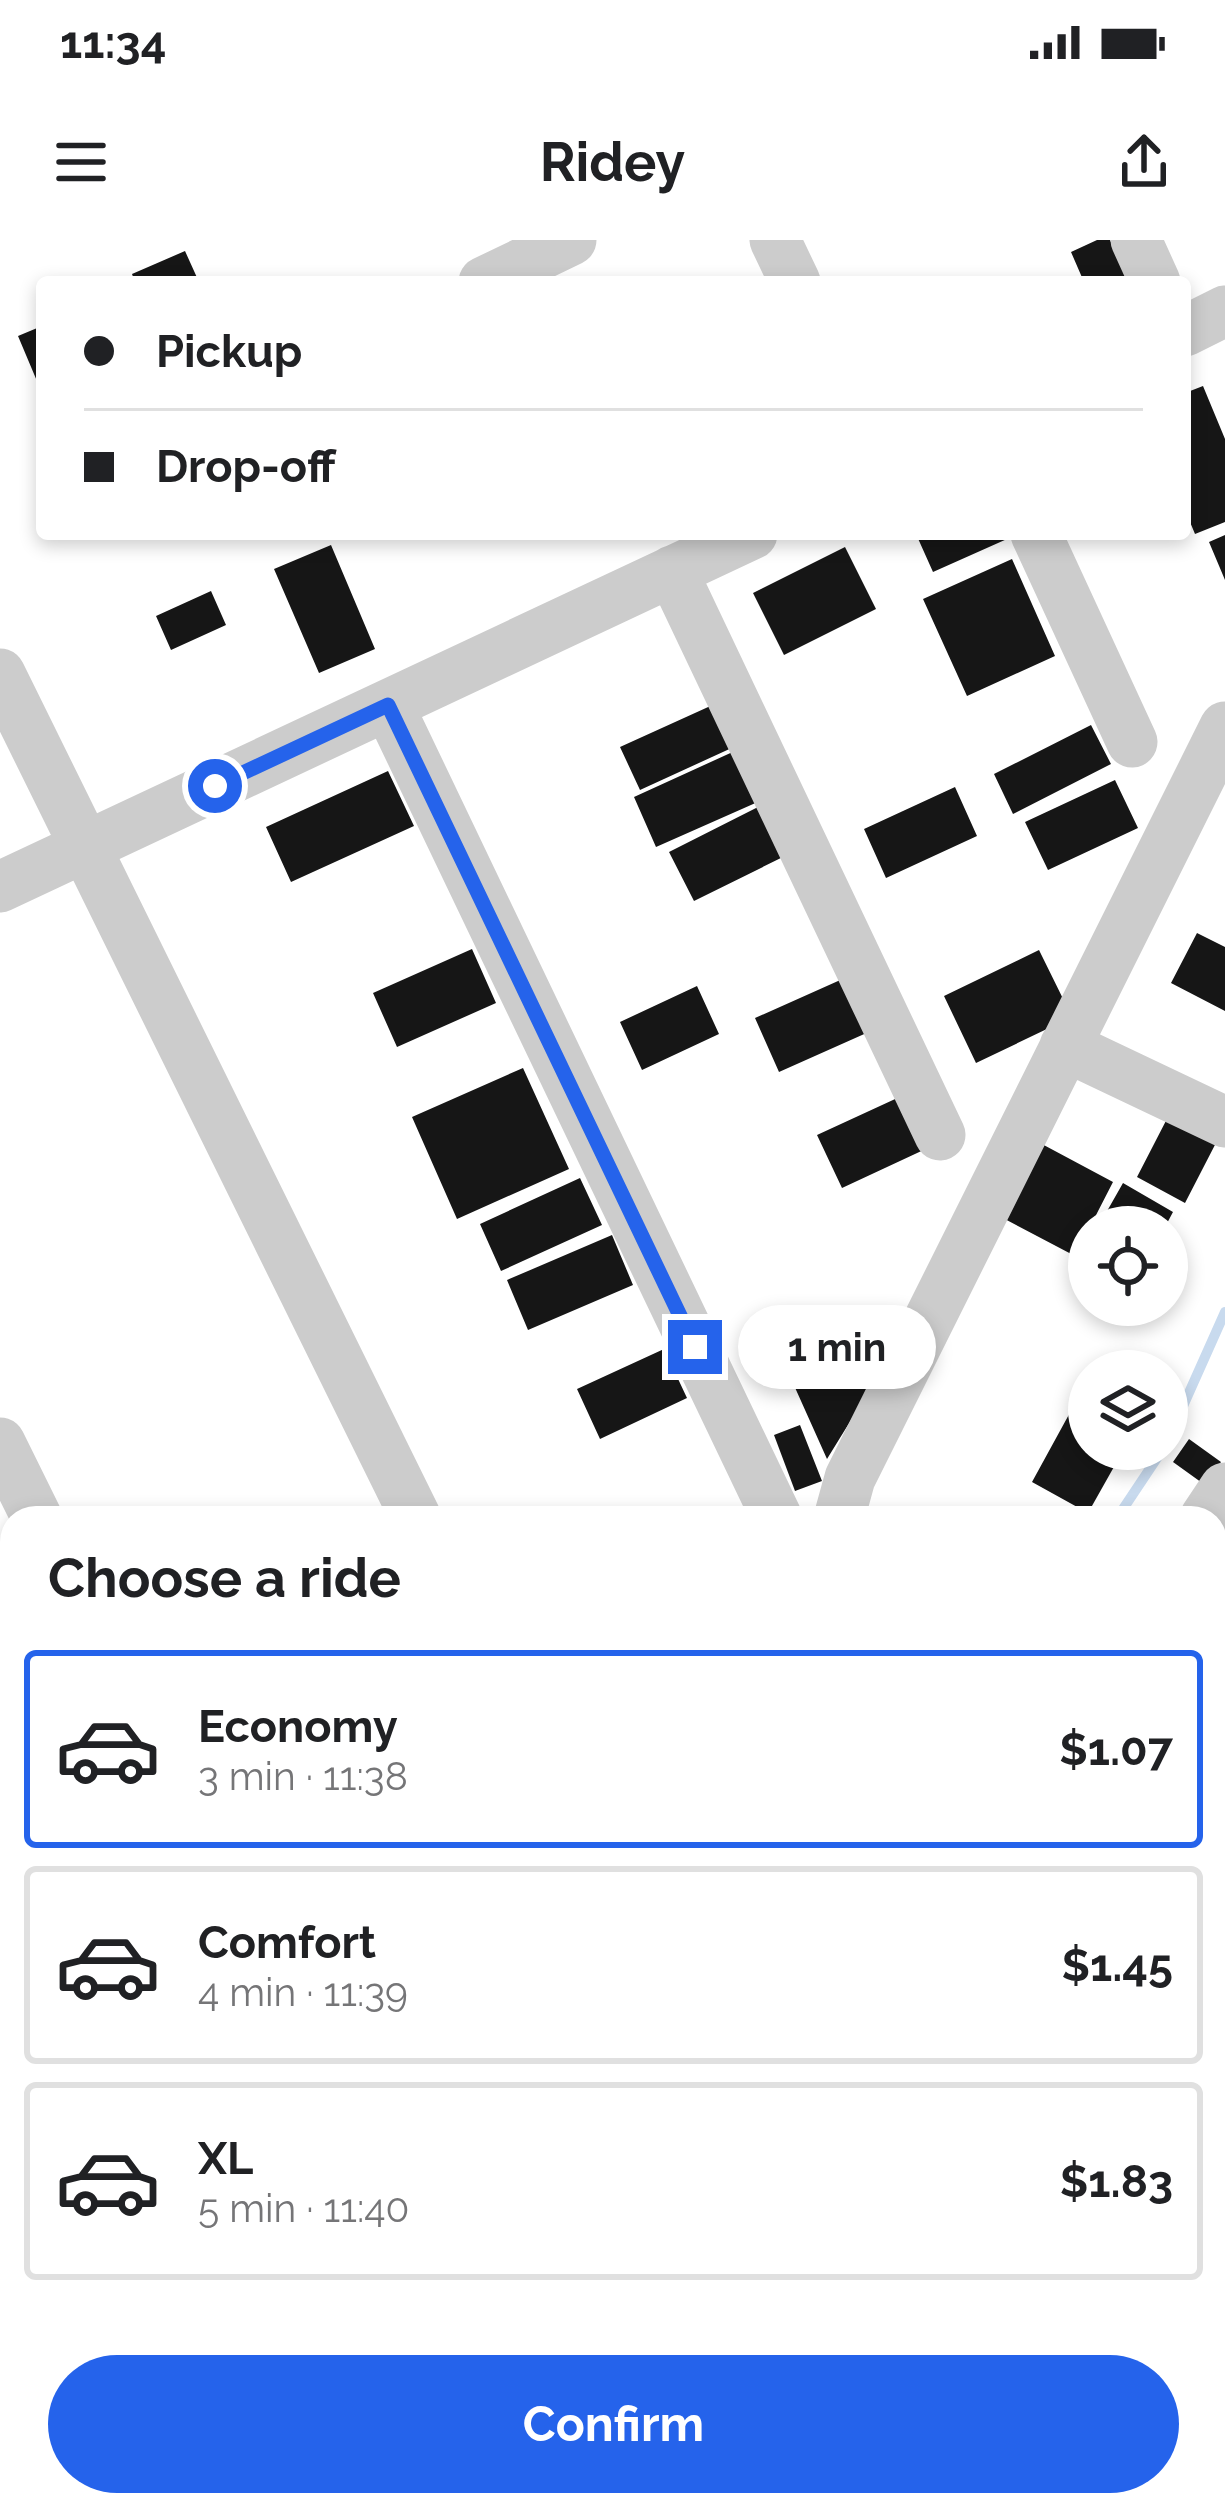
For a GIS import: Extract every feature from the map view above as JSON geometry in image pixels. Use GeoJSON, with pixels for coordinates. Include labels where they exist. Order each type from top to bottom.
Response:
{"type":"FeatureCollection","features":[{"type":"Feature","properties":{"kind":"street"},"geometry":{"type":"LineString","coordinates":[[496,276],[571,240]]}},
{"type":"Feature","properties":{"kind":"street"},"geometry":{"type":"LineString","coordinates":[[775,240],[792,276]]}},
{"type":"Feature","properties":{"kind":"street"},"geometry":{"type":"LineString","coordinates":[[1136,240],[1152,276]]}},
{"type":"Feature","properties":{"kind":"street"},"geometry":{"type":"LineString","coordinates":[[1191,328],[1225,311]]}},
{"type":"Feature","properties":{"kind":"street"},"geometry":{"type":"LineString","coordinates":[[0,887],[739,540]]}},
{"type":"Feature","properties":{"kind":"street"},"geometry":{"type":"LineString","coordinates":[[1039,540],[1132,742]]}},
{"type":"Feature","properties":{"kind":"street"},"geometry":{"type":"LineString","coordinates":[[672,572],[940,1136]]}},
{"type":"Feature","properties":{"kind":"street"},"geometry":{"type":"LineString","coordinates":[[0,674],[410,1506]]}},
{"type":"Feature","properties":{"kind":"street"},"geometry":{"type":"LineString","coordinates":[[388,705],[771,1506]]}},
{"type":"Feature","properties":{"kind":"street"},"geometry":{"type":"LineString","coordinates":[[842,1506],[850,1478],[1225,727]]}},
{"type":"Feature","properties":{"kind":"street"},"geometry":{"type":"LineString","coordinates":[[1065,1046],[1225,1122]]}},
{"type":"Feature","properties":{"kind":"street"},"geometry":{"type":"LineString","coordinates":[[0,1443],[31,1506]]}},
{"type":"Feature","properties":{"kind":"building"},"geometry":{"type":"Polygon","coordinates":[[[1097,240],[1110,240],[1125,276],[1081,276],[1071,252],[1097,240]]]}},
{"type":"Feature","properties":{"kind":"building"},"geometry":{"type":"Polygon","coordinates":[[[185,251],[196,276],[133,276],[185,251]]]}},
{"type":"Feature","properties":{"kind":"building"},"geometry":{"type":"Polygon","coordinates":[[[36,328],[36,379],[18,336],[36,328]]]}},
{"type":"Feature","properties":{"kind":"building"},"geometry":{"type":"Polygon","coordinates":[[[1203,386],[1225,439],[1225,522],[1195,534],[1191,524],[1191,391],[1203,386]]]}},
{"type":"Feature","properties":{"kind":"building"},"geometry":{"type":"Polygon","coordinates":[[[1225,535],[1225,580],[1209,542],[1225,535]]]}},
{"type":"Feature","properties":{"kind":"building"},"geometry":{"type":"Polygon","coordinates":[[[919,540],[1005,540],[933,572],[919,540]]]}},
{"type":"Feature","properties":{"kind":"building"},"geometry":{"type":"Polygon","coordinates":[[[331,545],[375,649],[319,673],[274,569],[331,545]]]}},
{"type":"Feature","properties":{"kind":"building"},"geometry":{"type":"Polygon","coordinates":[[[845,547],[876,609],[784,655],[753,593],[845,547]]]}},
{"type":"Feature","properties":{"kind":"building"},"geometry":{"type":"Polygon","coordinates":[[[1012,559],[1055,656],[967,696],[923,599],[1012,559]]]}},
{"type":"Feature","properties":{"kind":"building"},"geometry":{"type":"Polygon","coordinates":[[[211,591],[226,625],[171,650],[156,616],[211,591]]]}},
{"type":"Feature","properties":{"kind":"building"},"geometry":{"type":"Polygon","coordinates":[[[717,703],[736,746],[640,790],[620,747],[717,703]]]}},
{"type":"Feature","properties":{"kind":"building"},"geometry":{"type":"Polygon","coordinates":[[[1091,725],[1111,764],[1013,814],[994,774],[1091,725]]]}},
{"type":"Feature","properties":{"kind":"building"},"geometry":{"type":"Polygon","coordinates":[[[737,750],[760,801],[656,847],[634,797],[737,750]]]}},
{"type":"Feature","properties":{"kind":"building"},"geometry":{"type":"Polygon","coordinates":[[[388,771],[414,826],[291,882],[266,827],[388,771]]]}},
{"type":"Feature","properties":{"kind":"building"},"geometry":{"type":"Polygon","coordinates":[[[1115,780],[1138,828],[1048,870],[1025,822],[1115,780]]]}},
{"type":"Feature","properties":{"kind":"building"},"geometry":{"type":"Polygon","coordinates":[[[955,787],[977,836],[886,878],[864,829],[955,787]]]}},
{"type":"Feature","properties":{"kind":"building"},"geometry":{"type":"Polygon","coordinates":[[[762,805],[787,855],[694,901],[669,852],[762,805]]]}},
{"type":"Feature","properties":{"kind":"building"},"geometry":{"type":"Polygon","coordinates":[[[1197,933],[1225,947],[1225,1011],[1171,983],[1197,933]]]}},
{"type":"Feature","properties":{"kind":"building"},"geometry":{"type":"Polygon","coordinates":[[[472,949],[496,1003],[397,1047],[373,993],[472,949]]]}},
{"type":"Feature","properties":{"kind":"building"},"geometry":{"type":"Polygon","coordinates":[[[1039,950],[1072,1017],[976,1063],[944,996],[1039,950]]]}},
{"type":"Feature","properties":{"kind":"building"},"geometry":{"type":"Polygon","coordinates":[[[847,977],[871,1031],[779,1072],[755,1018],[847,977]]]}},
{"type":"Feature","properties":{"kind":"building"},"geometry":{"type":"Polygon","coordinates":[[[697,986],[719,1034],[642,1070],[620,1022],[697,986]]]}},
{"type":"Feature","properties":{"kind":"building"},"geometry":{"type":"Polygon","coordinates":[[[523,1068],[569,1169],[457,1219],[412,1117],[523,1068]]]}},
{"type":"Feature","properties":{"kind":"building"},"geometry":{"type":"Polygon","coordinates":[[[906,1094],[930,1147],[842,1188],[817,1135],[906,1094]]]}},
{"type":"Feature","properties":{"kind":"building"},"geometry":{"type":"Polygon","coordinates":[[[1170,1113],[1218,1139],[1185,1203],[1137,1177],[1170,1113]]]}},
{"type":"Feature","properties":{"kind":"building"},"geometry":{"type":"Polygon","coordinates":[[[1040,1143],[1113,1182],[1101,1206],[1068,1206],[1068,1252],[1001,1217],[1040,1143]]]}},
{"type":"Feature","properties":{"kind":"building"},"geometry":{"type":"Polygon","coordinates":[[[580,1178],[602,1225],[501,1271],[480,1224],[580,1178]]]}},
{"type":"Feature","properties":{"kind":"building"},"geometry":{"type":"Polygon","coordinates":[[[1123,1183],[1163,1206],[1110,1206],[1123,1183]]]}},
{"type":"Feature","properties":{"kind":"building"},"geometry":{"type":"Polygon","coordinates":[[[612,1235],[633,1285],[528,1330],[507,1280],[612,1235]]]}},
{"type":"Feature","properties":{"kind":"building"},"geometry":{"type":"Polygon","coordinates":[[[859,1331],[880,1373],[827,1459],[784,1363],[859,1331]]]}},
{"type":"Feature","properties":{"kind":"building"},"geometry":{"type":"Polygon","coordinates":[[[664,1349],[687,1398],[600,1439],[577,1389],[664,1349]]]}},
{"type":"Feature","properties":{"kind":"building"},"geometry":{"type":"Polygon","coordinates":[[[1068,1416],[1068,1470],[1112,1470],[1092,1506],[1075,1506],[1032,1482],[1068,1416]]]}},
{"type":"Feature","properties":{"kind":"building"},"geometry":{"type":"Polygon","coordinates":[[[800,1425],[822,1481],[795,1491],[774,1435],[800,1425]]]}},
{"type":"Feature","properties":{"kind":"building"},"geometry":{"type":"Polygon","coordinates":[[[1188,1440],[1221,1462],[1205,1485],[1184,1470],[1188,1470],[1188,1440]]]}},
{"type":"Feature","properties":{"kind":"waterway"},"geometry":{"type":"LineString","coordinates":[[1188,1395],[1225,1312]]}},
{"type":"Feature","properties":{"kind":"waterway"},"geometry":{"type":"LineString","coordinates":[[1125,1506],[1149,1470]]}},
{"type":"Feature","properties":{"kind":"route"},"geometry":{"type":"LineString","coordinates":[[215,786],[388,705],[695,1347]]}}]}
